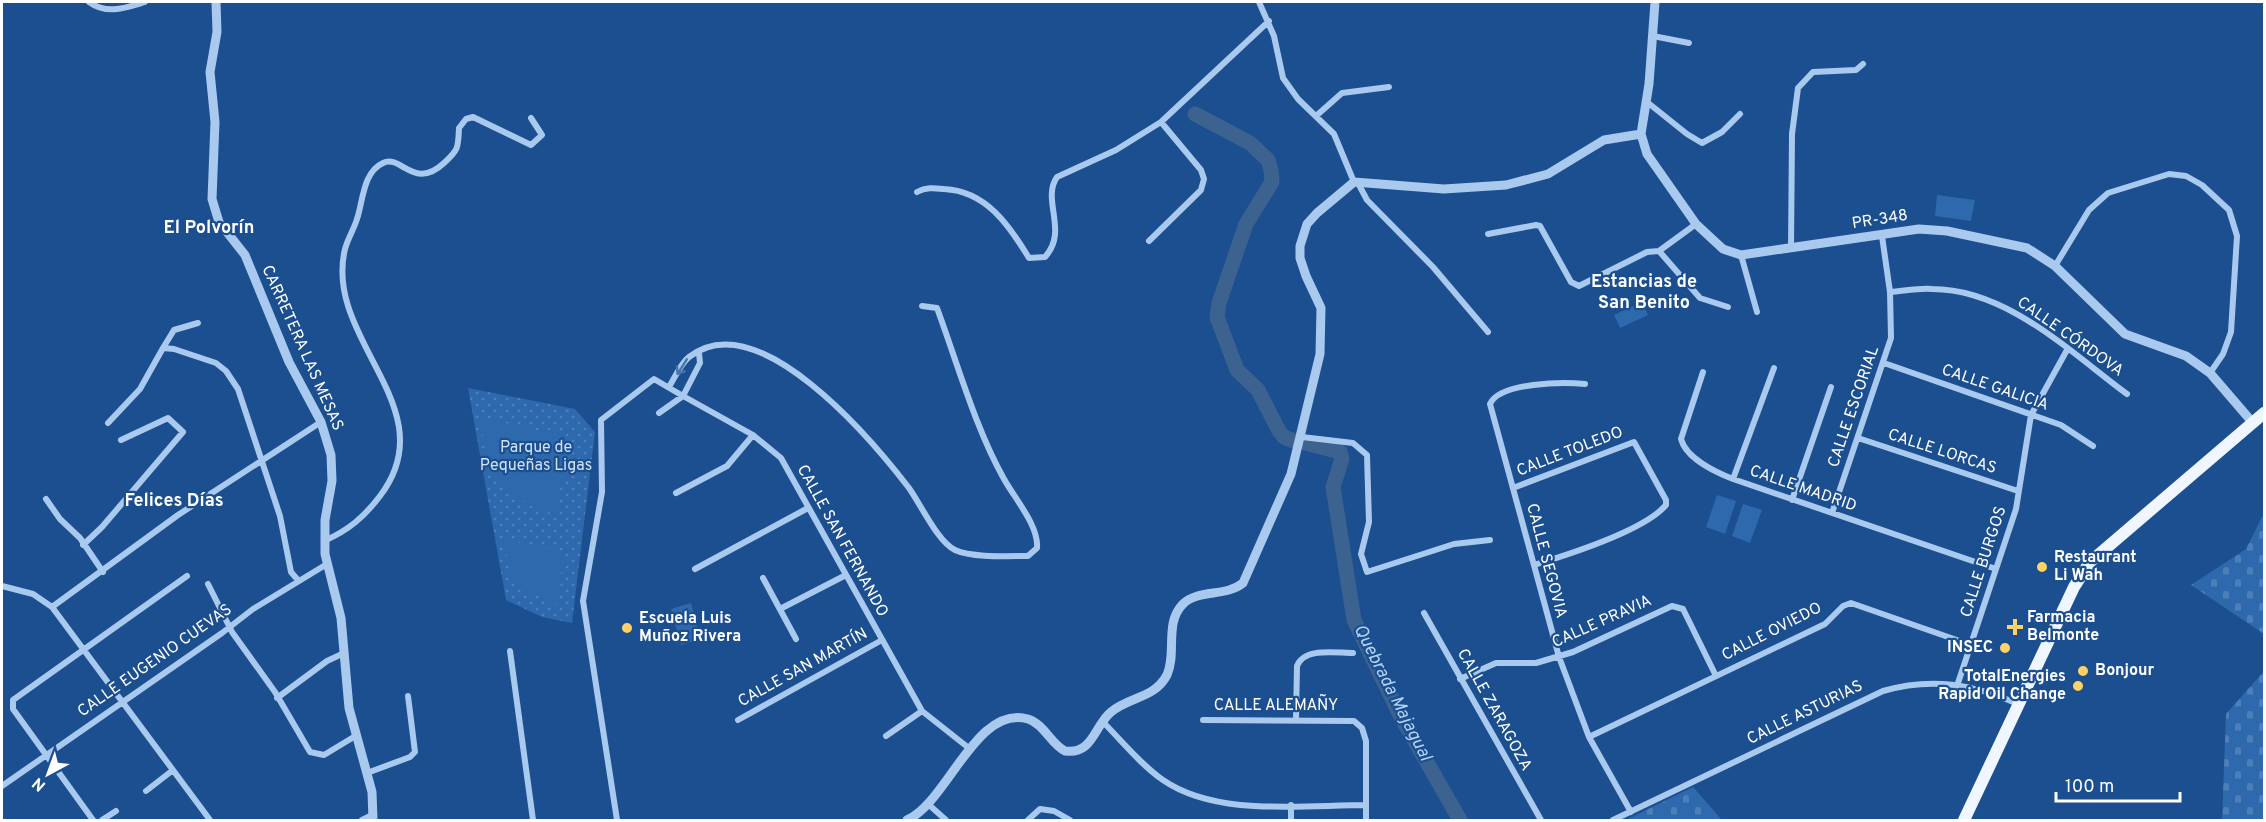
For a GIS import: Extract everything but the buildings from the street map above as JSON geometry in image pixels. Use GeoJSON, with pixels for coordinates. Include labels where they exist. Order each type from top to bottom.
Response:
{"type":"FeatureCollection","features":[{"type":"Feature","properties":{"kind":"main road"},"geometry":{"type":"LineString","coordinates":[[1964,820],[2074,587],[2090,562],[2265,413]]}},
{"type":"Feature","properties":{"kind":"street"},"geometry":{"type":"LineString","coordinates":[[89,2],[99,8],[114,10],[145,2]]}},
{"type":"Feature","properties":{"kind":"street","name":"CARRETERA LAS MESAS"},"geometry":{"type":"LineString","coordinates":[[216,2],[217,32],[210,72],[215,122],[212,199],[219,222],[245,255],[289,363],[321,422],[333,467],[324,541],[327,564],[341,618],[346,688],[367,773],[374,817]]}},
{"type":"Feature","properties":{"kind":"street"},"geometry":{"type":"LineString","coordinates":[[1259,2],[1269,21],[1283,78],[1292,92],[1340,142],[1356,183],[1367,200],[1433,267],[1488,332]]}},
{"type":"Feature","properties":{"kind":"street"},"geometry":{"type":"LineString","coordinates":[[1655,2],[1647,102],[1641,134],[1647,154],[1696,224],[1723,249],[1741,255],[1757,312]]}},
{"type":"Feature","properties":{"kind":"street"},"geometry":{"type":"LineString","coordinates":[[916,192],[930,188],[956,189],[983,201],[1019,242],[1029,258],[1039,259],[1049,252],[1056,234],[1053,186],[1057,177],[1116,150],[1161,122],[1269,21]]}},
{"type":"Feature","properties":{"kind":"street"},"geometry":{"type":"LineString","coordinates":[[1653,36],[1689,43]]}},
{"type":"Feature","properties":{"kind":"street"},"geometry":{"type":"LineString","coordinates":[[1791,248],[1792,134],[1798,88],[1814,72],[1856,70],[1863,64]]}},
{"type":"Feature","properties":{"kind":"street"},"geometry":{"type":"LineString","coordinates":[[1316,116],[1342,93],[1389,87]]}},
{"type":"Feature","properties":{"kind":"street"},"geometry":{"type":"LineString","coordinates":[[1647,102],[1702,143],[1722,132],[1740,114]]}},
{"type":"Feature","properties":{"kind":"street"},"geometry":{"type":"LineString","coordinates":[[324,541],[350,528],[368,510],[386,488],[400,454],[398,419],[388,388],[352,320],[343,278],[345,248],[357,220],[370,175],[381,163],[387,161],[423,174],[436,170],[454,154],[460,144],[459,128],[466,119],[472,117],[531,145],[542,135],[531,118]]}},
{"type":"Feature","properties":{"kind":"street"},"geometry":{"type":"LineString","coordinates":[[1149,240],[1201,190],[1204,179],[1201,170],[1161,122]]}},
{"type":"Feature","properties":{"kind":"street"},"geometry":{"type":"LineString","coordinates":[[907,820],[928,804],[970,749],[995,724],[1020,717],[1032,721],[1059,748],[1065,751],[1078,752],[1087,747],[1113,710],[1149,694],[1159,686],[1170,666],[1173,627],[1182,605],[1191,599],[1233,590],[1243,583],[1291,474],[1302,437],[1320,354],[1321,308],[1300,258],[1300,246],[1312,219],[1356,183],[1444,189],[1506,185],[1548,174],[1604,140],[1641,134]]}},
{"type":"Feature","properties":{"kind":"street"},"geometry":{"type":"LineString","coordinates":[[2055,266],[2089,210],[2108,193],[2169,174],[2186,176],[2202,185],[2229,210],[2238,236],[2231,332],[2223,354],[2210,372]]}},
{"type":"Feature","properties":{"kind":"street"},"geometry":{"type":"LineString","coordinates":[[1488,234],[1540,226],[1571,282],[1579,286],[1647,252],[1659,251],[1696,224]]}},
{"type":"Feature","properties":{"kind":"street","name":"PR-348"},"geometry":{"type":"LineString","coordinates":[[1741,255],[1919,229],[1947,231],[2027,248],[2055,266],[2126,334],[2186,356],[2210,372],[2253,423]]}},
{"type":"Feature","properties":{"kind":"street","name":"CALLE ESCORIAL"},"geometry":{"type":"LineString","coordinates":[[1832,513],[1891,338],[1890,292],[1882,236]]}},
{"type":"Feature","properties":{"kind":"street"},"geometry":{"type":"LineString","coordinates":[[1659,251],[1700,298],[1728,307]]}},
{"type":"Feature","properties":{"kind":"street","name":"CALLE CÓRDOVA"},"geometry":{"type":"LineString","coordinates":[[1890,292],[1933,288],[1974,296],[2016,313],[2127,393]]}},
{"type":"Feature","properties":{"kind":"street"},"geometry":{"type":"LineString","coordinates":[[618,820],[583,601],[602,492],[600,426],[606,415],[654,379],[669,387],[688,357],[712,345],[735,346],[771,358],[790,369],[836,404],[908,487],[949,545],[962,552],[1028,556],[1037,548],[1034,531],[991,452],[937,308],[922,306]]}},
{"type":"Feature","properties":{"kind":"street"},"geometry":{"type":"LineString","coordinates":[[108,423],[129,403],[147,380],[174,330],[198,323]]}},
{"type":"Feature","properties":{"kind":"street"},"geometry":{"type":"LineString","coordinates":[[163,348],[206,359],[226,371],[242,398],[280,516],[291,572],[297,579]]}},
{"type":"Feature","properties":{"kind":"street","name":"CALLE BURGOS"},"geometry":{"type":"LineString","coordinates":[[1958,683],[2016,509],[2031,415],[2067,350]]}},
{"type":"Feature","properties":{"kind":"street"},"geometry":{"type":"LineString","coordinates":[[659,413],[683,396],[700,363],[699,352]]}},
{"type":"Feature","properties":{"kind":"street","name":"CALLE GALICIA"},"geometry":{"type":"LineString","coordinates":[[1884,363],[2061,425],[2093,446]]}},
{"type":"Feature","properties":{"kind":"street"},"geometry":{"type":"LineString","coordinates":[[1733,479],[1774,368]]}},
{"type":"Feature","properties":{"kind":"street","name":"CALLE MADRID"},"geometry":{"type":"LineString","coordinates":[[1703,372],[1681,439],[1688,452],[1713,469],[1733,479],[1792,500],[1996,569]]}},
{"type":"Feature","properties":{"kind":"street","name":"CALLE SEGOVIA"},"geometry":{"type":"LineString","coordinates":[[1585,384],[1538,385],[1499,394],[1492,400],[1491,410],[1559,657],[1589,737],[1631,812]]}},
{"type":"Feature","properties":{"kind":"street","name":"CALLE SAN FERNANDO"},"geometry":{"type":"LineString","coordinates":[[669,387],[753,435],[780,458],[922,711],[970,749]]}},
{"type":"Feature","properties":{"kind":"street"},"geometry":{"type":"LineString","coordinates":[[1792,500],[1831,387]]}},
{"type":"Feature","properties":{"kind":"street"},"geometry":{"type":"LineString","coordinates":[[83,544],[182,436],[180,429],[168,418],[121,440]]}},
{"type":"Feature","properties":{"kind":"street"},"geometry":{"type":"LineString","coordinates":[[52,607],[261,459],[321,422]]}},
{"type":"Feature","properties":{"kind":"street"},"geometry":{"type":"LineString","coordinates":[[676,493],[727,466],[753,435]]}},
{"type":"Feature","properties":{"kind":"street"},"geometry":{"type":"LineString","coordinates":[[1302,437],[1353,443],[1366,455],[1369,522],[1361,554],[1366,571],[1398,564],[1454,544],[1490,540]]}},
{"type":"Feature","properties":{"kind":"street","name":"CALLE LORCAS"},"geometry":{"type":"LineString","coordinates":[[1858,438],[2019,491]]}},
{"type":"Feature","properties":{"kind":"street","name":"CALLE TOLEDO"},"geometry":{"type":"LineString","coordinates":[[1513,488],[1634,441],[1666,500],[1666,506],[1655,515],[1627,530],[1534,565]]}},
{"type":"Feature","properties":{"kind":"street"},"geometry":{"type":"LineString","coordinates":[[46,499],[60,519],[80,538],[103,572]]}},
{"type":"Feature","properties":{"kind":"street"},"geometry":{"type":"LineString","coordinates":[[695,569],[808,508]]}},
{"type":"Feature","properties":{"kind":"street","name":"CALLE EUGENIO CUEVAS"},"geometry":{"type":"LineString","coordinates":[[2,786],[297,579],[327,564]]}},
{"type":"Feature","properties":{"kind":"street"},"geometry":{"type":"LineString","coordinates":[[780,609],[846,575]]}},
{"type":"Feature","properties":{"kind":"street"},"geometry":{"type":"LineString","coordinates":[[93,820],[13,709],[14,700],[187,576]]}},
{"type":"Feature","properties":{"kind":"street"},"geometry":{"type":"LineString","coordinates":[[763,578],[796,639]]}},
{"type":"Feature","properties":{"kind":"street"},"geometry":{"type":"LineString","coordinates":[[208,584],[229,627],[310,752],[321,755],[357,735]]}},
{"type":"Feature","properties":{"kind":"street"},"geometry":{"type":"LineString","coordinates":[[2,586],[33,594],[52,607],[120,702],[210,820]]}},
{"type":"Feature","properties":{"kind":"street","name":"CALLE OVIEDO"},"geometry":{"type":"LineString","coordinates":[[1589,737],[1825,624],[1843,606],[1851,603],[1971,645]]}},
{"type":"Feature","properties":{"kind":"street","name":"CALLE PRAVIA"},"geometry":{"type":"LineString","coordinates":[[1460,679],[1496,663],[1536,663],[1559,657],[1672,606],[1679,606],[1683,609],[1716,676]]}},
{"type":"Feature","properties":{"kind":"street","name":"CALLE ZARAGOZA"},"geometry":{"type":"LineString","coordinates":[[1424,613],[1541,820]]}},
{"type":"Feature","properties":{"kind":"street","name":"CALLE SAN MARTÍN"},"geometry":{"type":"LineString","coordinates":[[738,720],[882,640]]}},
{"type":"Feature","properties":{"kind":"street"},"geometry":{"type":"LineString","coordinates":[[510,651],[533,820]]}},
{"type":"Feature","properties":{"kind":"street"},"geometry":{"type":"LineString","coordinates":[[277,698],[327,661],[344,653]]}},
{"type":"Feature","properties":{"kind":"street"},"geometry":{"type":"LineString","coordinates":[[1296,719],[1297,666],[1300,659],[1310,654],[1353,653]]}},
{"type":"Feature","properties":{"kind":"street","name":"CALLE ASTURIAS"},"geometry":{"type":"LineString","coordinates":[[1613,820],[1882,690],[1917,684],[1958,683],[1994,693],[2018,704]]}},
{"type":"Feature","properties":{"kind":"street"},"geometry":{"type":"LineString","coordinates":[[367,773],[410,757],[415,752],[408,696]]}},
{"type":"Feature","properties":{"kind":"street"},"geometry":{"type":"LineString","coordinates":[[886,736],[922,711]]}},
{"type":"Feature","properties":{"kind":"street","name":"CALLE ALEMAÑY"},"geometry":{"type":"LineString","coordinates":[[1203,720],[1347,719],[1362,728],[1366,741],[1366,820]]}},
{"type":"Feature","properties":{"kind":"street"},"geometry":{"type":"LineString","coordinates":[[1103,722],[1155,774],[1188,795],[1226,805],[1366,805]]}},
{"type":"Feature","properties":{"kind":"street"},"geometry":{"type":"LineString","coordinates":[[146,792],[173,770]]}},
{"type":"Feature","properties":{"kind":"street"},"geometry":{"type":"LineString","coordinates":[[928,804],[946,820]]}},
{"type":"Feature","properties":{"kind":"street"},"geometry":{"type":"LineString","coordinates":[[1291,805],[1291,820]]}},
{"type":"Feature","properties":{"kind":"street"},"geometry":{"type":"LineString","coordinates":[[1028,820],[1040,809],[1054,812],[1070,820]]}},
{"type":"Feature","properties":{"kind":"street"},"geometry":{"type":"LineString","coordinates":[[102,820],[116,811]]}},
{"type":"Feature","properties":{"kind":"street"},"geometry":{"type":"LineString","coordinates":[[362,820],[374,817]]}},
{"type":"Feature","properties":{"kind":"green space"},"geometry":{"type":"Polygon","coordinates":[[[1937,195],[1975,200],[1971,221],[1935,216],[1937,195]]]}},
{"type":"Feature","properties":{"kind":"green space"},"geometry":{"type":"Polygon","coordinates":[[[1642,302],[1648,315],[1620,328],[1614,315],[1642,302]]]}},
{"type":"Feature","properties":{"kind":"green space","name":"Parque de Pequeñas Ligas"},"geometry":{"type":"Polygon","coordinates":[[[468,388],[575,409],[595,432],[572,623],[542,617],[506,600],[468,388]]]}},
{"type":"Feature","properties":{"kind":"green space"},"geometry":{"type":"Polygon","coordinates":[[[480,417],[567,437],[557,515],[523,501],[501,480],[487,453],[480,417]]]}},
{"type":"Feature","properties":{"kind":"green space"},"geometry":{"type":"Polygon","coordinates":[[[1717,495],[1736,501],[1725,534],[1706,527],[1717,495]]]}},
{"type":"Feature","properties":{"kind":"green space"},"geometry":{"type":"Polygon","coordinates":[[[1743,504],[1762,510],[1750,543],[1732,536],[1743,504]]]}},
{"type":"Feature","properties":{"kind":"green space"},"geometry":{"type":"Polygon","coordinates":[[[2264,513],[2264,634],[2191,585],[2246,549],[2264,513]]]}},
{"type":"Feature","properties":{"kind":"green space"},"geometry":{"type":"Polygon","coordinates":[[[505,540],[563,551],[559,605],[535,595],[519,583],[509,565],[505,540]]]}},
{"type":"Feature","properties":{"kind":"green space"},"geometry":{"type":"Polygon","coordinates":[[[691,603],[701,639],[681,645],[671,609],[691,603]]]}},
{"type":"Feature","properties":{"kind":"green space"},"geometry":{"type":"Polygon","coordinates":[[[2264,671],[2264,820],[2222,820],[2226,714],[2264,671]]]}},
{"type":"Feature","properties":{"kind":"green space"},"geometry":{"type":"Polygon","coordinates":[[[1693,787],[1722,820],[1626,820],[1693,787]]]}},
{"type":"Feature","properties":{"kind":"waterway","name":"Quebrada Majagual"},"geometry":{"type":"LineString","coordinates":[[1195,114],[1250,143],[1268,160],[1272,182],[1246,224],[1219,303],[1217,317],[1237,370],[1258,390],[1279,431],[1284,437],[1294,441]]}},
{"type":"Feature","properties":{"kind":"waterway","name":"Quebrada Majagual"},"geometry":{"type":"LineString","coordinates":[[1305,443],[1340,452],[1342,459],[1333,487],[1354,620],[1401,717],[1460,820]]}},
{"type":"Feature","properties":{"kind":"place","name":"Restaurant Li Wah"},"geometry":{"type":"Point","coordinates":[2042,567]}},
{"type":"Feature","properties":{"kind":"place","name":"Farmacia Belmonte"},"geometry":{"type":"Point","coordinates":[2015,627]}},
{"type":"Feature","properties":{"kind":"place","name":"Escuela Luis Muñoz Rivera"},"geometry":{"type":"Point","coordinates":[627,628]}},
{"type":"Feature","properties":{"kind":"place","name":"INSEC"},"geometry":{"type":"Point","coordinates":[2005,648]}},
{"type":"Feature","properties":{"kind":"place","name":"Bonjour"},"geometry":{"type":"Point","coordinates":[2083,671]}},
{"type":"Feature","properties":{"kind":"place","name":"TotalEnergies Rapid Oil Change"},"geometry":{"type":"Point","coordinates":[2078,686]}},
{"type":"Feature","properties":{"kind":"district","name":"El Polvorín"},"geometry":{"type":"Point","coordinates":[209,228]}},
{"type":"Feature","properties":{"kind":"district","name":"Estancias de San Benito"},"geometry":{"type":"Point","coordinates":[1644,292]}},
{"type":"Feature","properties":{"kind":"district","name":"Felices Días"},"geometry":{"type":"Point","coordinates":[174,501]}}]}
